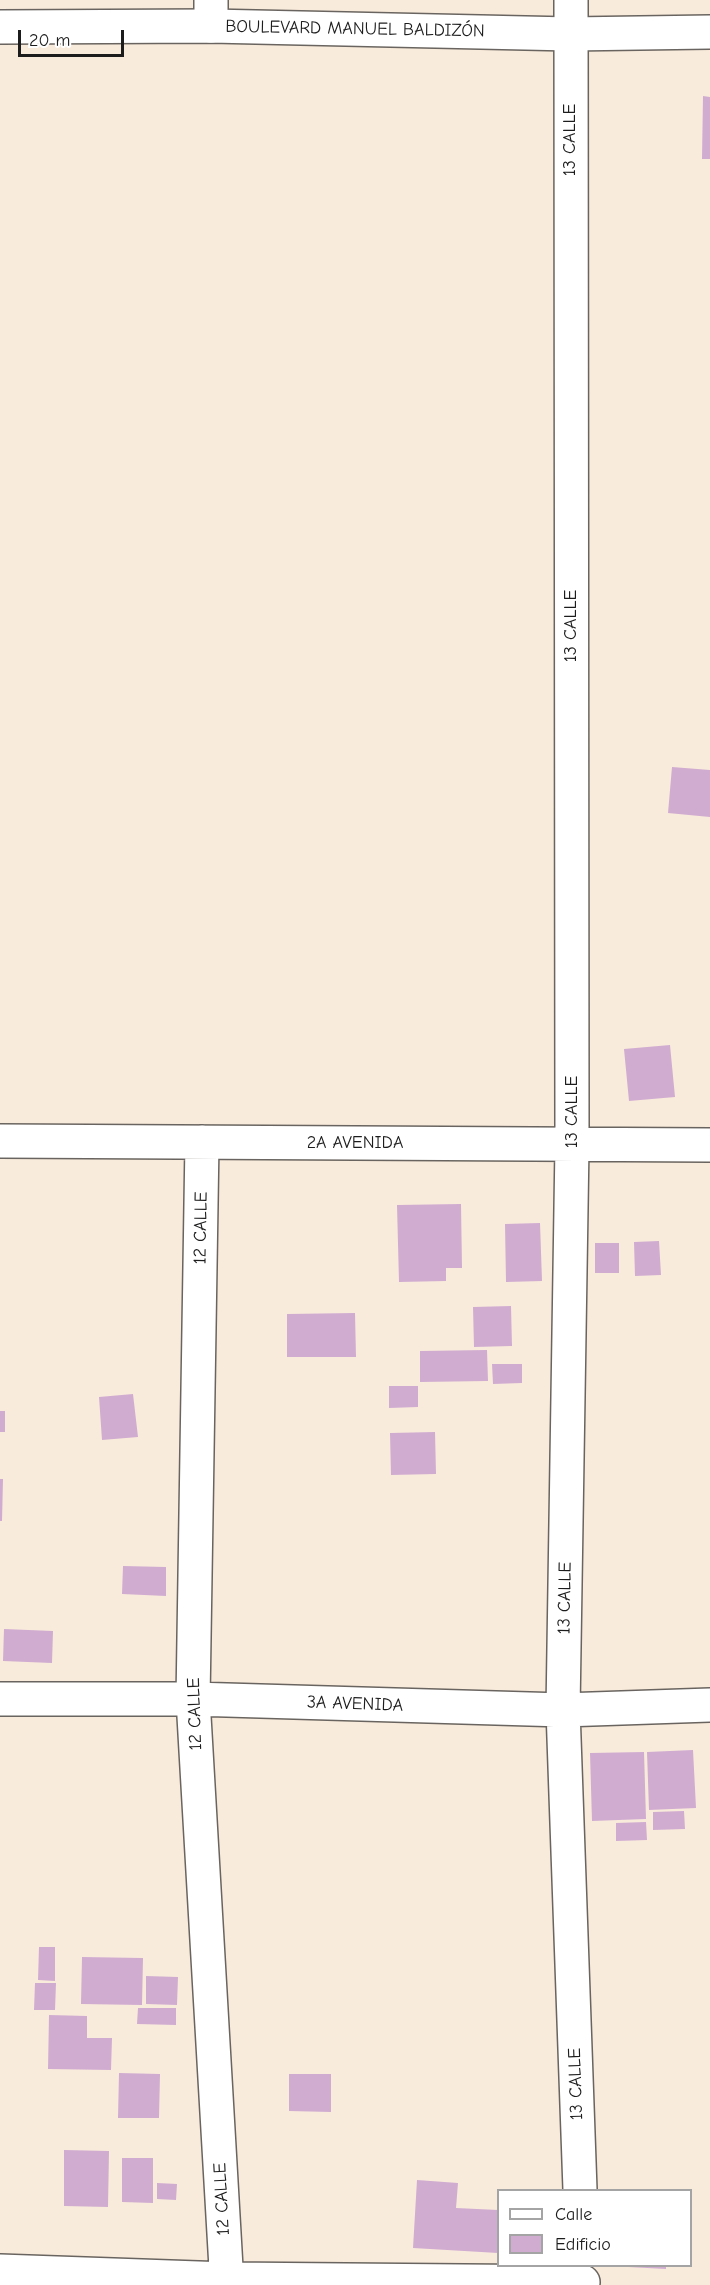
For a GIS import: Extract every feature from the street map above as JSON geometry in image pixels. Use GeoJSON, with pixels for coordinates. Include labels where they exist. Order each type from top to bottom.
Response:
{"type":"FeatureCollection","features":[{"type":"Feature","properties":{"kind":"street","name":"13 CALLE"},"geometry":{"type":"LineString","coordinates":[[571,0],[572,1145],[563,1710],[580,2189]]}},
{"type":"Feature","properties":{"kind":"street","name":"BOULEVARD MANUEL BALDIZÓN"},"geometry":{"type":"LineString","coordinates":[[0,27],[211,13],[570,34],[710,32]]}},
{"type":"Feature","properties":{"kind":"street","name":"2A AVENIDA"},"geometry":{"type":"LineString","coordinates":[[0,1141],[710,1145]]}},
{"type":"Feature","properties":{"kind":"street","name":"12 CALLE"},"geometry":{"type":"LineString","coordinates":[[202,1142],[193,1699],[227,2282]]}},
{"type":"Feature","properties":{"kind":"street","name":"3A AVENIDA"},"geometry":{"type":"LineString","coordinates":[[0,1699],[193,1699],[563,1710],[710,1705]]}},
{"type":"Feature","properties":{"kind":"street"},"geometry":{"type":"LineString","coordinates":[[0,2271],[227,2282],[583,2277]]}},
{"type":"Feature","properties":{"kind":"building"},"geometry":{"type":"Polygon","coordinates":[[[703,96],[710,97],[710,159],[702,159],[703,96]]]}},
{"type":"Feature","properties":{"kind":"building"},"geometry":{"type":"Polygon","coordinates":[[[672,767],[710,770],[710,817],[668,813],[672,767]]]}},
{"type":"Feature","properties":{"kind":"building"},"geometry":{"type":"Polygon","coordinates":[[[670,1045],[675,1097],[629,1101],[624,1049],[670,1045]]]}},
{"type":"Feature","properties":{"kind":"building"},"geometry":{"type":"Polygon","coordinates":[[[461,1204],[462,1268],[446,1268],[446,1281],[399,1282],[397,1205],[461,1204]]]}},
{"type":"Feature","properties":{"kind":"building"},"geometry":{"type":"Polygon","coordinates":[[[540,1223],[542,1281],[506,1282],[505,1224],[540,1223]]]}},
{"type":"Feature","properties":{"kind":"building"},"geometry":{"type":"Polygon","coordinates":[[[659,1241],[661,1275],[635,1276],[634,1242],[659,1241]]]}},
{"type":"Feature","properties":{"kind":"building"},"geometry":{"type":"Polygon","coordinates":[[[595,1243],[619,1243],[619,1273],[595,1273],[595,1243]]]}},
{"type":"Feature","properties":{"kind":"building"},"geometry":{"type":"Polygon","coordinates":[[[511,1306],[512,1346],[474,1347],[473,1307],[511,1306]]]}},
{"type":"Feature","properties":{"kind":"building"},"geometry":{"type":"Polygon","coordinates":[[[355,1313],[356,1357],[287,1357],[287,1314],[355,1313]]]}},
{"type":"Feature","properties":{"kind":"building"},"geometry":{"type":"Polygon","coordinates":[[[487,1350],[488,1381],[420,1382],[420,1351],[487,1350]]]}},
{"type":"Feature","properties":{"kind":"building"},"geometry":{"type":"Polygon","coordinates":[[[492,1364],[522,1364],[522,1383],[493,1384],[492,1364]]]}},
{"type":"Feature","properties":{"kind":"building"},"geometry":{"type":"Polygon","coordinates":[[[389,1386],[418,1386],[418,1407],[389,1408],[389,1386]]]}},
{"type":"Feature","properties":{"kind":"building"},"geometry":{"type":"Polygon","coordinates":[[[133,1394],[138,1437],[102,1440],[99,1397],[133,1394]]]}},
{"type":"Feature","properties":{"kind":"building"},"geometry":{"type":"Polygon","coordinates":[[[0,1411],[5,1411],[5,1432],[0,1432],[0,1411]]]}},
{"type":"Feature","properties":{"kind":"building"},"geometry":{"type":"Polygon","coordinates":[[[435,1432],[436,1474],[391,1475],[390,1433],[435,1432]]]}},
{"type":"Feature","properties":{"kind":"building"},"geometry":{"type":"Polygon","coordinates":[[[0,1479],[3,1479],[2,1521],[0,1521],[0,1479]]]}},
{"type":"Feature","properties":{"kind":"building"},"geometry":{"type":"Polygon","coordinates":[[[123,1566],[166,1567],[166,1596],[122,1594],[123,1566]]]}},
{"type":"Feature","properties":{"kind":"building"},"geometry":{"type":"Polygon","coordinates":[[[4,1629],[53,1631],[52,1663],[3,1661],[4,1629]]]}},
{"type":"Feature","properties":{"kind":"building"},"geometry":{"type":"Polygon","coordinates":[[[693,1750],[696,1808],[649,1810],[647,1752],[693,1750]]]}},
{"type":"Feature","properties":{"kind":"building"},"geometry":{"type":"Polygon","coordinates":[[[644,1752],[646,1819],[592,1821],[590,1753],[644,1752]]]}},
{"type":"Feature","properties":{"kind":"building"},"geometry":{"type":"Polygon","coordinates":[[[684,1811],[685,1829],[653,1830],[653,1812],[684,1811]]]}},
{"type":"Feature","properties":{"kind":"building"},"geometry":{"type":"Polygon","coordinates":[[[646,1822],[647,1840],[616,1841],[616,1823],[646,1822]]]}},
{"type":"Feature","properties":{"kind":"building"},"geometry":{"type":"Polygon","coordinates":[[[39,1947],[55,1947],[55,1981],[38,1980],[39,1947]]]}},
{"type":"Feature","properties":{"kind":"building"},"geometry":{"type":"Polygon","coordinates":[[[82,1957],[143,1958],[142,2005],[81,2004],[82,1957]]]}},
{"type":"Feature","properties":{"kind":"building"},"geometry":{"type":"Polygon","coordinates":[[[146,1976],[178,1977],[177,2005],[146,2004],[146,1976]]]}},
{"type":"Feature","properties":{"kind":"building"},"geometry":{"type":"Polygon","coordinates":[[[35,1983],[56,1983],[55,2010],[34,2010],[35,1983]]]}},
{"type":"Feature","properties":{"kind":"building"},"geometry":{"type":"Polygon","coordinates":[[[138,2008],[176,2008],[176,2025],[137,2024],[138,2008]]]}},
{"type":"Feature","properties":{"kind":"building"},"geometry":{"type":"Polygon","coordinates":[[[49,2015],[87,2016],[87,2038],[112,2038],[111,2070],[48,2069],[49,2015]]]}},
{"type":"Feature","properties":{"kind":"building"},"geometry":{"type":"Polygon","coordinates":[[[119,2073],[160,2074],[159,2118],[118,2118],[119,2073]]]}},
{"type":"Feature","properties":{"kind":"building"},"geometry":{"type":"Polygon","coordinates":[[[289,2074],[331,2074],[331,2112],[289,2111],[289,2074]]]}},
{"type":"Feature","properties":{"kind":"building"},"geometry":{"type":"Polygon","coordinates":[[[64,2150],[109,2151],[108,2207],[64,2206],[64,2150]]]}},
{"type":"Feature","properties":{"kind":"building"},"geometry":{"type":"Polygon","coordinates":[[[122,2158],[153,2158],[153,2203],[122,2202],[122,2158]]]}},
{"type":"Feature","properties":{"kind":"building"},"geometry":{"type":"Polygon","coordinates":[[[417,2180],[458,2183],[456,2208],[497,2210],[497,2253],[413,2248],[417,2180]]]}},
{"type":"Feature","properties":{"kind":"building"},"geometry":{"type":"Polygon","coordinates":[[[157,2183],[177,2184],[176,2200],[157,2199],[157,2183]]]}},
{"type":"Feature","properties":{"kind":"building"},"geometry":{"type":"Polygon","coordinates":[[[628,2267],[666,2267],[666,2269],[628,2267]]]}}]}
